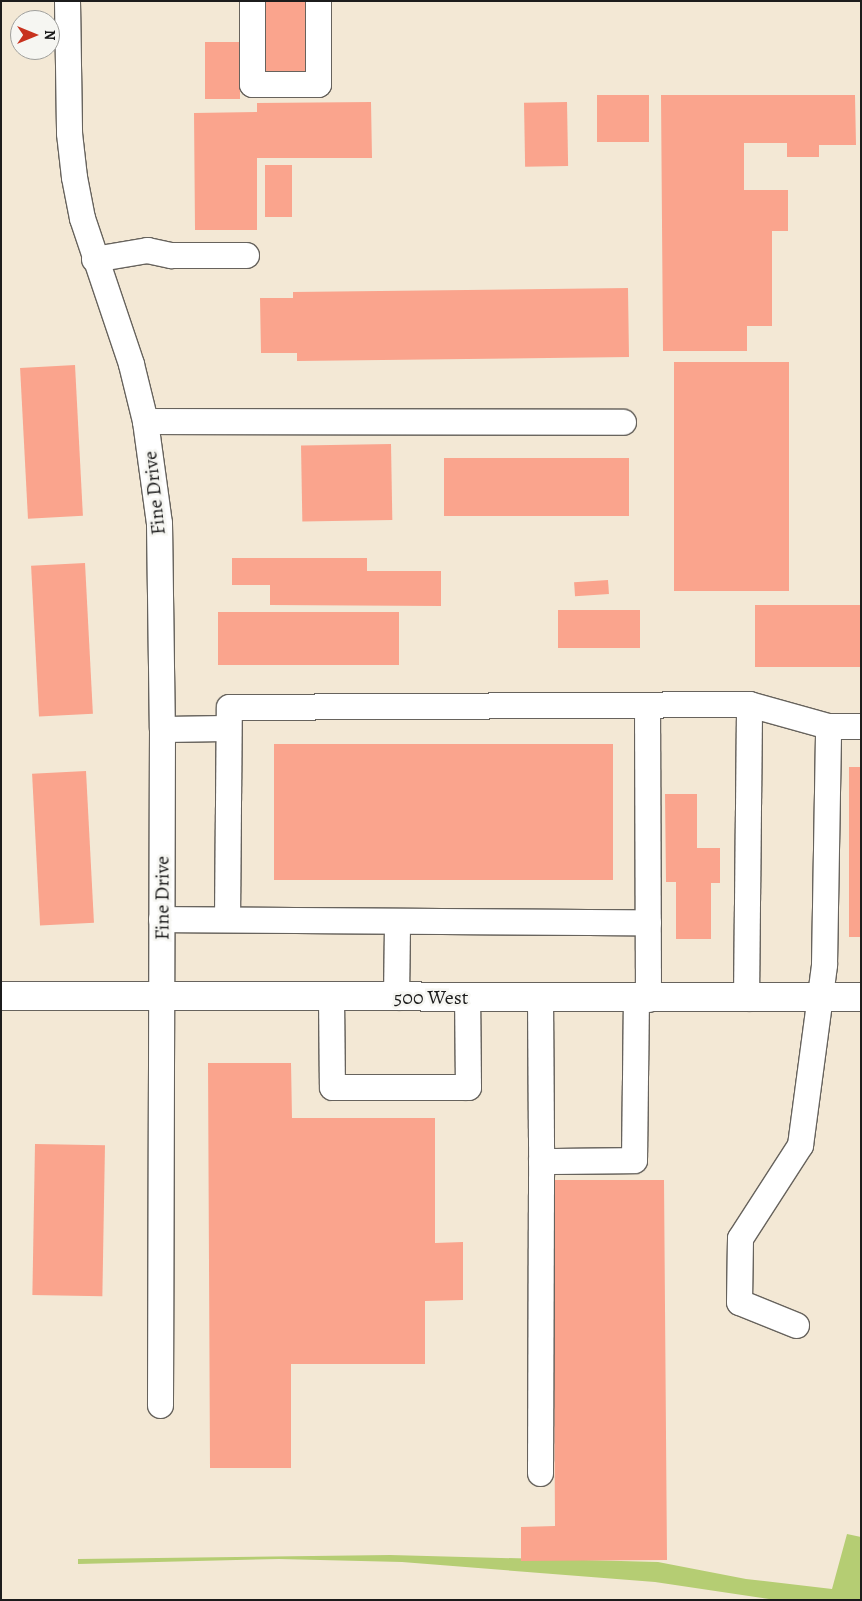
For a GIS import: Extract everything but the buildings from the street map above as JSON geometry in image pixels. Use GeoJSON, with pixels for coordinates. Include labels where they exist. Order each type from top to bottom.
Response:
{"type":"FeatureCollection","features":[{"type":"Feature","properties":{"kind":"main road","name":"500 West"},"geometry":{"type":"LineString","coordinates":[[1,996],[861,998]]}},
{"type":"Feature","properties":{"kind":"street","name":"Fine Drive"},"geometry":{"type":"LineString","coordinates":[[67,1],[69,133],[82,218],[94,259],[131,364],[145,421],[159,523],[162,729],[162,996],[159,1062],[160,1405]]}},
{"type":"Feature","properties":{"kind":"street"},"geometry":{"type":"LineString","coordinates":[[252,1],[252,84],[318,84],[318,1]]}},
{"type":"Feature","properties":{"kind":"street"},"geometry":{"type":"LineString","coordinates":[[94,259],[147,250],[171,255],[246,255]]}},
{"type":"Feature","properties":{"kind":"street"},"geometry":{"type":"LineString","coordinates":[[145,421],[623,422]]}},
{"type":"Feature","properties":{"kind":"street"},"geometry":{"type":"LineString","coordinates":[[746,998],[749,704]]}},
{"type":"Feature","properties":{"kind":"street"},"geometry":{"type":"LineString","coordinates":[[227,919],[229,708],[749,704],[828,726],[861,726]]}},
{"type":"Feature","properties":{"kind":"street"},"geometry":{"type":"LineString","coordinates":[[541,1161],[634,1160],[642,998],[648,922],[647,705]]}},
{"type":"Feature","properties":{"kind":"street"},"geometry":{"type":"LineString","coordinates":[[796,1325],[739,1302],[740,1238],[800,1145],[824,964],[828,726]]}},
{"type":"Feature","properties":{"kind":"street"},"geometry":{"type":"LineString","coordinates":[[162,729],[228,728]]}},
{"type":"Feature","properties":{"kind":"street"},"geometry":{"type":"LineString","coordinates":[[161,919],[397,922],[648,922]]}},
{"type":"Feature","properties":{"kind":"street"},"geometry":{"type":"LineString","coordinates":[[396,997],[397,922]]}},
{"type":"Feature","properties":{"kind":"street"},"geometry":{"type":"LineString","coordinates":[[331,997],[332,1087],[468,1087],[467,997]]}},
{"type":"Feature","properties":{"kind":"street"},"geometry":{"type":"LineString","coordinates":[[540,998],[540,1473]]}},
{"type":"Feature","properties":{"kind":"green space"},"geometry":{"type":"Polygon","coordinates":[[[847,1534],[861,1537],[861,1600],[776,1600],[655,1582],[402,1562],[279,1559],[78,1564],[78,1559],[390,1555],[658,1562],[746,1579],[832,1589],[847,1534]]]}}]}
